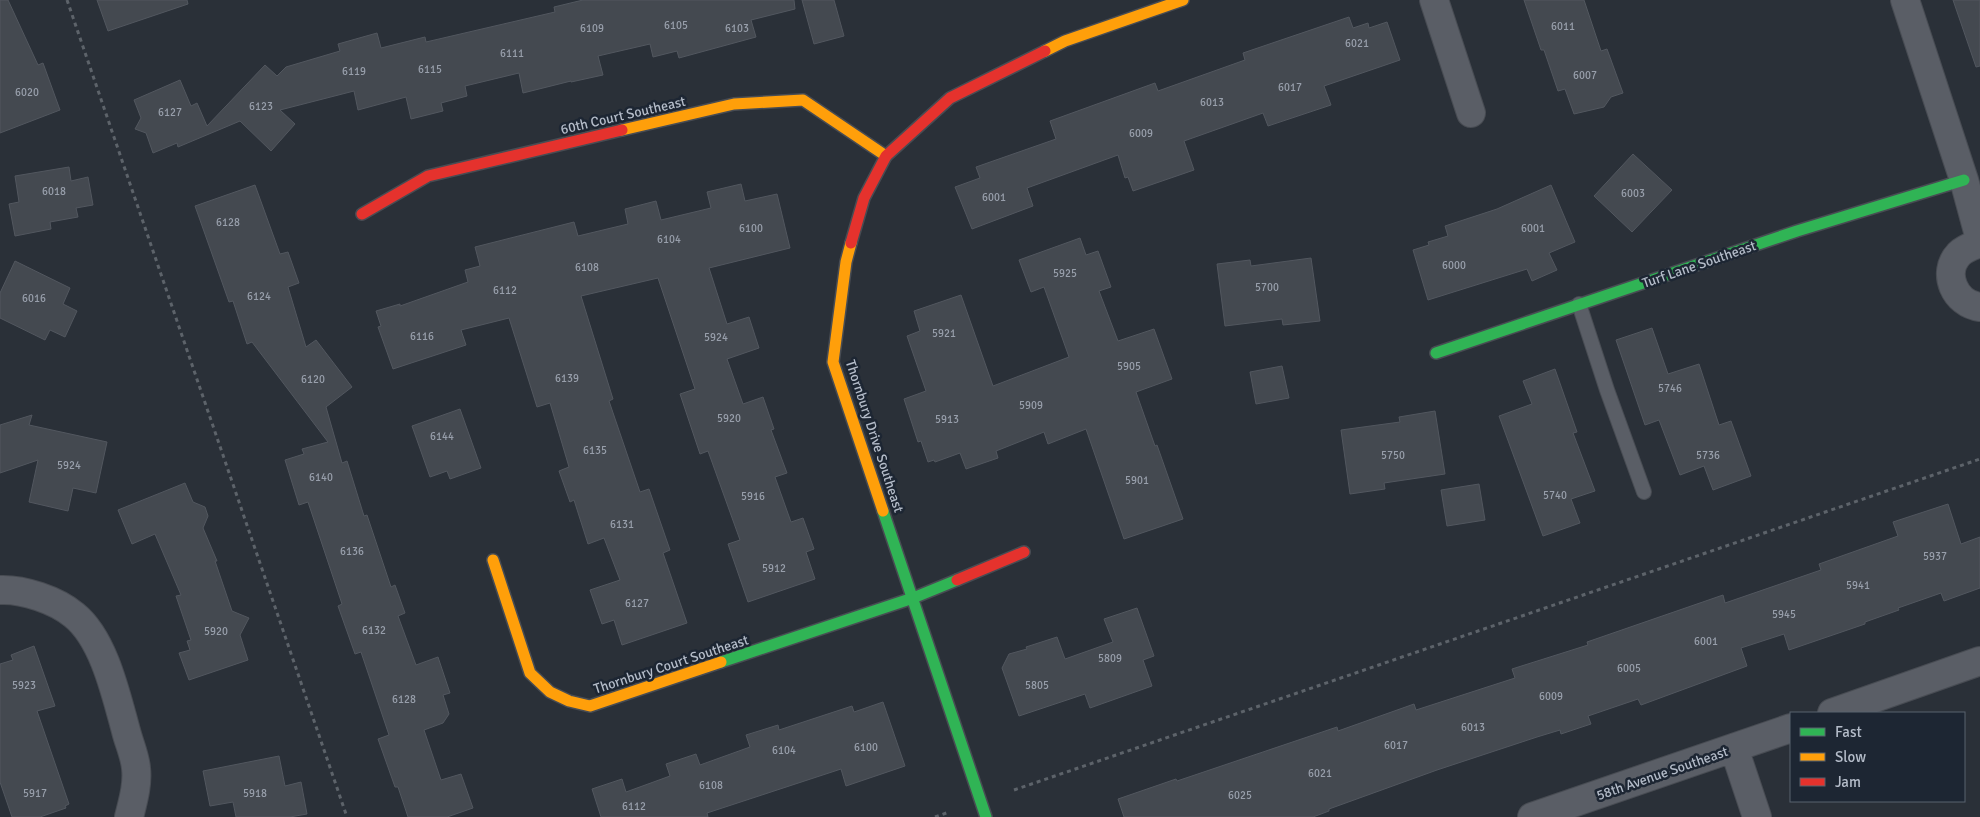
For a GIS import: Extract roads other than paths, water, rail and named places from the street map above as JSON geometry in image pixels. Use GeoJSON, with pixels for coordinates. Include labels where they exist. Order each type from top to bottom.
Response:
{"type":"FeatureCollection","features":[{"type":"Feature","properties":{"kind":"street","name":"Thornbury Drive Southeast"},"geometry":{"type":"LineString","coordinates":[[986,817],[833,362],[846,262],[864,198],[886,156],[950,98],[1065,41],[1183,0]]}},
{"type":"Feature","properties":{"kind":"street"},"geometry":{"type":"LineString","coordinates":[[1434,0],[1471,114]]}},
{"type":"Feature","properties":{"kind":"street"},"geometry":{"type":"LineString","coordinates":[[1905,0],[1964,180],[1980,239]]}},
{"type":"Feature","properties":{"kind":"street","name":"60th Court Southeast"},"geometry":{"type":"LineString","coordinates":[[362,214],[428,176],[734,104],[803,100],[886,156]]}},
{"type":"Feature","properties":{"kind":"street","name":"Turf Lane Southeast"},"geometry":{"type":"LineString","coordinates":[[1436,353],[1797,231],[1964,180]]}},
{"type":"Feature","properties":{"kind":"street"},"geometry":{"type":"LineString","coordinates":[[1980,243],[1969,247],[1959,254],[1952,265],[1951,278],[1954,290],[1962,300],[1973,306],[1980,307]]}},
{"type":"Feature","properties":{"kind":"street","name":"Thornbury Court Southeast"},"geometry":{"type":"LineString","coordinates":[[493,560],[530,673],[550,692],[590,706],[913,598],[1024,552]]}},
{"type":"Feature","properties":{"kind":"street"},"geometry":{"type":"LineString","coordinates":[[0,590],[9,589],[51,600],[75,615],[97,643],[114,686],[136,768],[135,795],[130,817]]}},
{"type":"Feature","properties":{"kind":"street"},"geometry":{"type":"LineString","coordinates":[[1835,712],[1980,661]]}},
{"type":"Feature","properties":{"kind":"street","name":"58th Avenue Southeast"},"geometry":{"type":"LineString","coordinates":[[1532,817],[1790,728]]}},
{"type":"Feature","properties":{"kind":"street"},"geometry":{"type":"LineString","coordinates":[[1734,748],[1757,817]]}},
{"type":"Feature","properties":{"kind":"lane"},"geometry":{"type":"LineString","coordinates":[[1580,304],[1607,390],[1644,492]]}}]}
